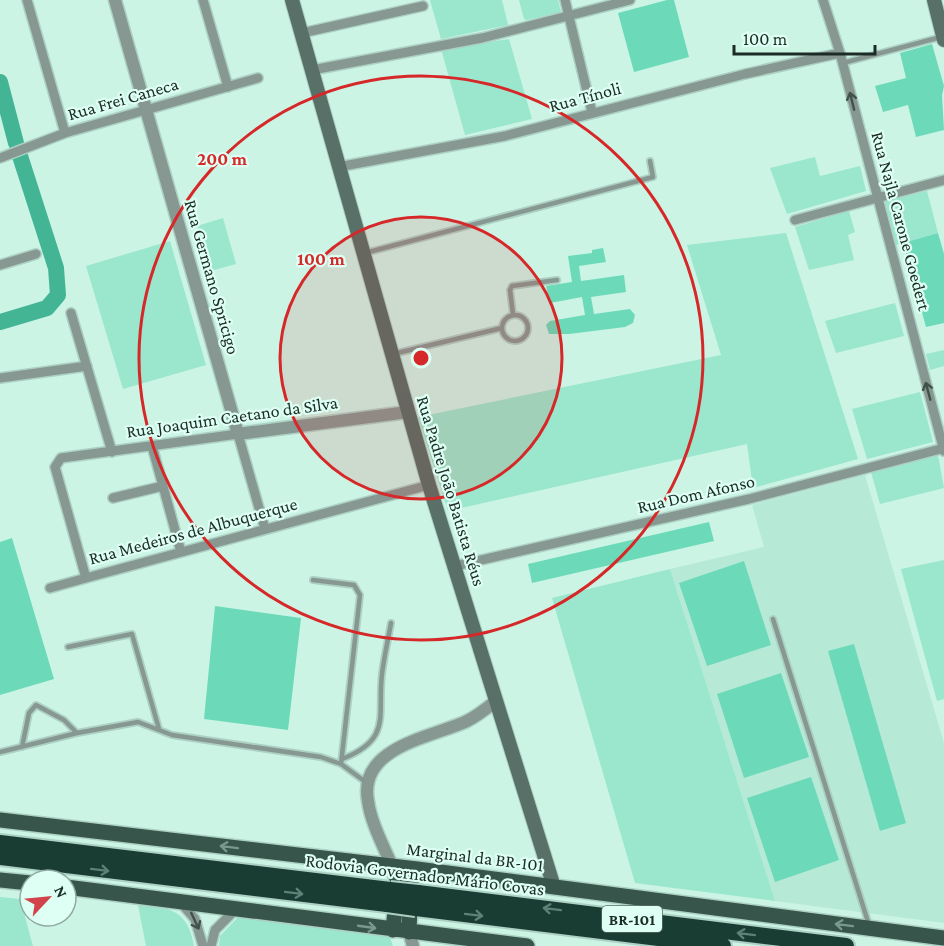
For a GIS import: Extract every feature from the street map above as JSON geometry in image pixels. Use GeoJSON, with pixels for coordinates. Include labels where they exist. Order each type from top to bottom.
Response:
{"type":"FeatureCollection","features":[{"type":"Feature","properties":{"kind":"highway","name":"Rodovia Governador Mário Covas"},"geometry":{"type":"LineString","coordinates":[[2,850],[21,860],[846,946]]}},
{"type":"Feature","properties":{"kind":"highway","name":"Rodovia Governador Mário Covas"},"geometry":{"type":"LineString","coordinates":[[2,850],[388,897]]}},
{"type":"Feature","properties":{"kind":"highway","name":"Rodovia Governador Mário Covas"},"geometry":{"type":"LineString","coordinates":[[417,900],[723,946]]}},
{"type":"Feature","properties":{"kind":"main road","name":"Rua Padre João Batista Réus"},"geometry":{"type":"LineString","coordinates":[[292,0],[429,485],[554,887]]}},
{"type":"Feature","properties":{"kind":"main road"},"geometry":{"type":"LineString","coordinates":[[934,0],[944,38]]}},
{"type":"Feature","properties":{"kind":"main road","name":"Marginal da BR-101"},"geometry":{"type":"LineString","coordinates":[[0,820],[417,869],[944,938]]}},
{"type":"Feature","properties":{"kind":"main road"},"geometry":{"type":"LineString","coordinates":[[392,866],[398,881],[393,930]]}},
{"type":"Feature","properties":{"kind":"main road"},"geometry":{"type":"LineString","coordinates":[[411,939],[411,881],[417,869]]}},
{"type":"Feature","properties":{"kind":"main road"},"geometry":{"type":"LineString","coordinates":[[0,880],[18,882]]}},
{"type":"Feature","properties":{"kind":"main road"},"geometry":{"type":"LineString","coordinates":[[78,888],[393,930],[411,939],[527,946]]}},
{"type":"Feature","properties":{"kind":"street"},"geometry":{"type":"LineString","coordinates":[[27,0],[65,133]]}},
{"type":"Feature","properties":{"kind":"street","name":"Rua Germano Spricigo"},"geometry":{"type":"LineString","coordinates":[[114,0],[265,529]]}},
{"type":"Feature","properties":{"kind":"street"},"geometry":{"type":"LineString","coordinates":[[203,0],[228,87]]}},
{"type":"Feature","properties":{"kind":"street"},"geometry":{"type":"LineString","coordinates":[[565,0],[592,112]]}},
{"type":"Feature","properties":{"kind":"street"},"geometry":{"type":"LineString","coordinates":[[312,70],[482,38],[630,0]]}},
{"type":"Feature","properties":{"kind":"street","name":"Rua Najla Carone Goedert"},"geometry":{"type":"LineString","coordinates":[[823,0],[843,63],[944,449]]}},
{"type":"Feature","properties":{"kind":"street"},"geometry":{"type":"LineString","coordinates":[[302,33],[423,6]]}},
{"type":"Feature","properties":{"kind":"street","name":"Rua Tínoli"},"geometry":{"type":"LineString","coordinates":[[338,167],[505,136],[592,112],[840,53]]}},
{"type":"Feature","properties":{"kind":"street","name":"Rua Frei Caneca"},"geometry":{"type":"LineString","coordinates":[[0,158],[65,133],[258,78]]}},
{"type":"Feature","properties":{"kind":"street"},"geometry":{"type":"LineString","coordinates":[[795,220],[944,180]]}},
{"type":"Feature","properties":{"kind":"street"},"geometry":{"type":"LineString","coordinates":[[0,265],[36,254]]}},
{"type":"Feature","properties":{"kind":"street"},"geometry":{"type":"LineString","coordinates":[[71,313],[112,452]]}},
{"type":"Feature","properties":{"kind":"street"},"geometry":{"type":"LineString","coordinates":[[0,378],[87,366]]}},
{"type":"Feature","properties":{"kind":"street","name":"Rua Joaquim Caetano da Silva"},"geometry":{"type":"LineString","coordinates":[[61,458],[408,412]]}},
{"type":"Feature","properties":{"kind":"street"},"geometry":{"type":"LineString","coordinates":[[152,446],[181,552]]}},
{"type":"Feature","properties":{"kind":"street","name":"Rua Dom Afonso"},"geometry":{"type":"LineString","coordinates":[[454,566],[749,499],[944,449]]}},
{"type":"Feature","properties":{"kind":"street","name":"Rua Medeiros de Albuquerque"},"geometry":{"type":"LineString","coordinates":[[61,458],[54,472],[86,578],[429,485]]}},
{"type":"Feature","properties":{"kind":"street"},"geometry":{"type":"LineString","coordinates":[[113,498],[163,486]]}},
{"type":"Feature","properties":{"kind":"street"},"geometry":{"type":"LineString","coordinates":[[50,588],[86,578]]}},
{"type":"Feature","properties":{"kind":"street"},"geometry":{"type":"LineString","coordinates":[[392,866],[372,816],[367,783],[376,762],[384,756],[468,721],[496,701]]}},
{"type":"Feature","properties":{"kind":"street"},"geometry":{"type":"LineString","coordinates":[[179,901],[195,919],[203,946]]}},
{"type":"Feature","properties":{"kind":"street"},"geometry":{"type":"LineString","coordinates":[[211,946],[215,930],[236,909]]}},
{"type":"Feature","properties":{"kind":"lane"},"geometry":{"type":"LineString","coordinates":[[843,63],[944,38]]}},
{"type":"Feature","properties":{"kind":"lane"},"geometry":{"type":"LineString","coordinates":[[363,254],[653,177],[651,161]]}},
{"type":"Feature","properties":{"kind":"lane"},"geometry":{"type":"LineString","coordinates":[[513,314],[510,290],[513,286],[557,279]]}},
{"type":"Feature","properties":{"kind":"lane"},"geometry":{"type":"LineString","coordinates":[[513,314],[521,315],[527,321],[529,329],[526,337],[519,341],[510,341],[504,336],[502,328],[505,319],[513,314]]}},
{"type":"Feature","properties":{"kind":"lane"},"geometry":{"type":"LineString","coordinates":[[392,354],[502,328]]}},
{"type":"Feature","properties":{"kind":"lane"},"geometry":{"type":"LineString","coordinates":[[313,580],[354,585],[360,595],[342,761]]}},
{"type":"Feature","properties":{"kind":"lane"},"geometry":{"type":"LineString","coordinates":[[772,619],[870,928]]}},
{"type":"Feature","properties":{"kind":"lane"},"geometry":{"type":"LineString","coordinates":[[342,761],[375,736],[382,718],[381,676],[391,623]]}},
{"type":"Feature","properties":{"kind":"lane"},"geometry":{"type":"LineString","coordinates":[[68,647],[132,634],[159,729]]}},
{"type":"Feature","properties":{"kind":"lane"},"geometry":{"type":"LineString","coordinates":[[22,747],[29,713],[36,705],[64,720],[77,733]]}},
{"type":"Feature","properties":{"kind":"lane"},"geometry":{"type":"LineString","coordinates":[[0,752],[77,733],[138,722],[172,735],[342,761],[367,783]]}},
{"type":"Feature","properties":{"kind":"shaded area"},"geometry":{"type":"Polygon","coordinates":[[[430,0],[502,0],[508,25],[441,39],[430,0]]]}},
{"type":"Feature","properties":{"kind":"shaded area"},"geometry":{"type":"Polygon","coordinates":[[[519,0],[558,0],[561,12],[527,20],[524,19],[519,0]]]}},
{"type":"Feature","properties":{"kind":"shaded area"},"geometry":{"type":"Polygon","coordinates":[[[509,39],[532,119],[465,135],[441,49],[509,39]]]}},
{"type":"Feature","properties":{"kind":"shaded area"},"geometry":{"type":"Polygon","coordinates":[[[815,157],[820,176],[860,166],[866,191],[787,214],[770,168],[815,157]]]}},
{"type":"Feature","properties":{"kind":"shaded area"},"geometry":{"type":"Polygon","coordinates":[[[927,191],[938,233],[896,245],[885,201],[927,191]]]}},
{"type":"Feature","properties":{"kind":"shaded area"},"geometry":{"type":"Polygon","coordinates":[[[849,211],[855,232],[848,235],[854,260],[809,270],[795,227],[849,211]]]}},
{"type":"Feature","properties":{"kind":"shaded area"},"geometry":{"type":"Polygon","coordinates":[[[223,218],[236,264],[211,271],[197,226],[223,218]]]}},
{"type":"Feature","properties":{"kind":"shaded area"},"geometry":{"type":"Polygon","coordinates":[[[786,233],[858,459],[753,488],[747,444],[448,511],[418,417],[721,355],[687,245],[786,233]]]}},
{"type":"Feature","properties":{"kind":"shaded area"},"geometry":{"type":"Polygon","coordinates":[[[170,241],[206,365],[123,389],[86,266],[170,241]]]}},
{"type":"Feature","properties":{"kind":"shaded area"},"geometry":{"type":"Polygon","coordinates":[[[895,303],[904,336],[836,353],[825,321],[895,303]]]}},
{"type":"Feature","properties":{"kind":"shaded area"},"geometry":{"type":"Polygon","coordinates":[[[944,350],[944,366],[930,370],[926,354],[944,350]]]}},
{"type":"Feature","properties":{"kind":"shaded area"},"geometry":{"type":"Polygon","coordinates":[[[920,392],[933,442],[867,459],[852,409],[920,392]]]}},
{"type":"Feature","properties":{"kind":"shaded area"},"geometry":{"type":"Polygon","coordinates":[[[932,454],[938,455],[944,488],[880,504],[871,472],[873,469],[932,454]]]}},
{"type":"Feature","properties":{"kind":"shaded area"},"geometry":{"type":"Polygon","coordinates":[[[865,475],[944,743],[944,923],[775,901],[670,569],[764,547],[752,505],[865,475]]]}},
{"type":"Feature","properties":{"kind":"shaded area"},"geometry":{"type":"Polygon","coordinates":[[[944,560],[944,699],[937,701],[901,569],[944,560]]]}},
{"type":"Feature","properties":{"kind":"shaded area"},"geometry":{"type":"Polygon","coordinates":[[[670,569],[775,901],[635,883],[552,598],[670,569]]]}},
{"type":"Feature","properties":{"kind":"shaded area"},"geometry":{"type":"Polygon","coordinates":[[[0,897],[18,899],[18,928],[28,928],[33,946],[0,946],[0,897]]]}},
{"type":"Feature","properties":{"kind":"shaded area"},"geometry":{"type":"Polygon","coordinates":[[[138,905],[159,907],[176,913],[187,925],[194,946],[146,946],[138,905]]]}},
{"type":"Feature","properties":{"kind":"shaded area"},"geometry":{"type":"Polygon","coordinates":[[[241,914],[389,934],[393,946],[219,946],[220,936],[241,914]]]}},
{"type":"Feature","properties":{"kind":"building"},"geometry":{"type":"Polygon","coordinates":[[[674,0],[689,57],[634,72],[618,13],[674,0]]]}},
{"type":"Feature","properties":{"kind":"building"},"geometry":{"type":"Polygon","coordinates":[[[932,44],[944,86],[942,95],[944,130],[916,137],[908,105],[883,112],[875,86],[906,78],[900,53],[932,44]]]}},
{"type":"Feature","properties":{"kind":"building"},"geometry":{"type":"Polygon","coordinates":[[[938,233],[944,254],[944,323],[926,327],[903,243],[938,233]]]}},
{"type":"Feature","properties":{"kind":"building"},"geometry":{"type":"Polygon","coordinates":[[[603,248],[606,262],[579,266],[581,281],[624,275],[626,292],[591,297],[594,314],[630,309],[635,315],[633,323],[625,327],[569,334],[549,334],[546,325],[550,321],[585,315],[582,297],[550,303],[546,286],[572,282],[568,256],[592,253],[592,250],[603,248]]]}},
{"type":"Feature","properties":{"kind":"building"},"geometry":{"type":"Polygon","coordinates":[[[709,522],[714,541],[532,583],[528,564],[709,522]]]}},
{"type":"Feature","properties":{"kind":"building"},"geometry":{"type":"Polygon","coordinates":[[[12,538],[54,679],[0,695],[0,542],[12,538]]]}},
{"type":"Feature","properties":{"kind":"building"},"geometry":{"type":"Polygon","coordinates":[[[744,561],[771,645],[707,666],[679,583],[744,561]]]}},
{"type":"Feature","properties":{"kind":"building"},"geometry":{"type":"Polygon","coordinates":[[[215,606],[301,618],[288,730],[204,719],[215,606]]]}},
{"type":"Feature","properties":{"kind":"building"},"geometry":{"type":"Polygon","coordinates":[[[854,644],[906,823],[880,831],[828,651],[854,644]]]}},
{"type":"Feature","properties":{"kind":"building"},"geometry":{"type":"Polygon","coordinates":[[[781,673],[809,757],[744,778],[717,694],[781,673]]]}},
{"type":"Feature","properties":{"kind":"building"},"geometry":{"type":"Polygon","coordinates":[[[811,777],[839,860],[775,882],[747,798],[811,777]]]}},
{"type":"Feature","properties":{"kind":"waterway"},"geometry":{"type":"LineString","coordinates":[[0,82],[16,143]]}},
{"type":"Feature","properties":{"kind":"waterway"},"geometry":{"type":"LineString","coordinates":[[0,322],[47,308],[58,295],[56,268],[20,156]]}}]}
